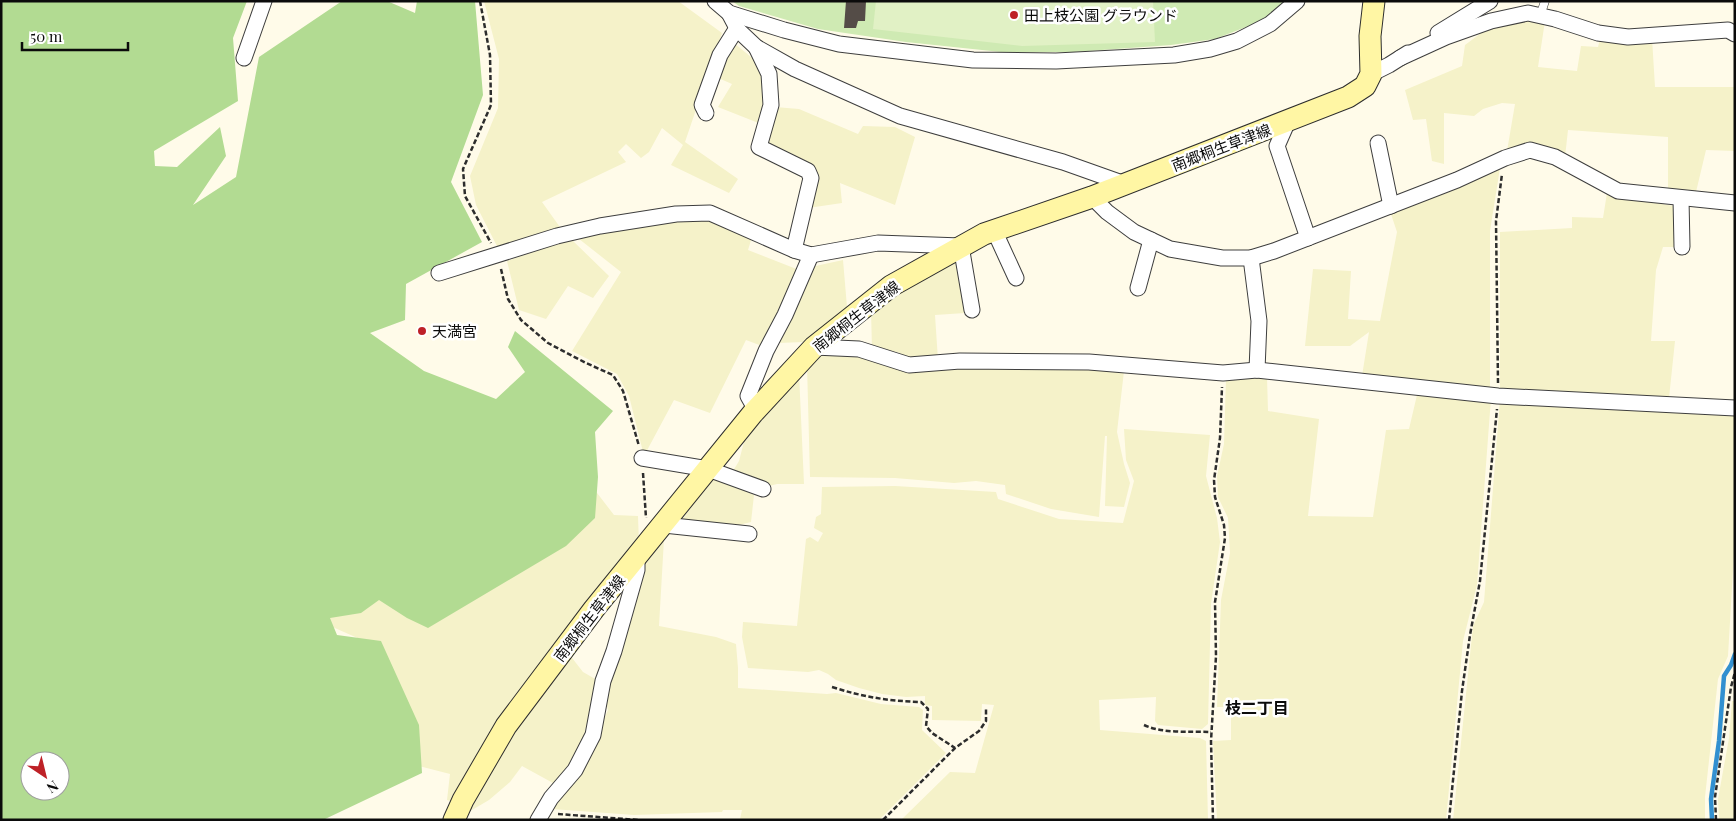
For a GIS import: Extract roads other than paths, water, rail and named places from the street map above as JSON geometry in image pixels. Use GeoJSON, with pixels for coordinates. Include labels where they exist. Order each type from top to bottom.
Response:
{"type":"FeatureCollection","features":[{"type":"Feature","properties":{"kind":"main road"},"geometry":{"type":"LineString","coordinates":[[1371,74],[1370,36],[1374,1]]}},
{"type":"Feature","properties":{"kind":"main road","name":"南郷桐生草津線"},"geometry":{"type":"LineString","coordinates":[[454,820],[463,800],[506,726],[594,609],[756,410],[814,347],[892,286],[984,234],[1092,197],[1348,97],[1365,86],[1371,74]]}},
{"type":"Feature","properties":{"kind":"street"},"geometry":{"type":"LineString","coordinates":[[244,58],[264,1]]}},
{"type":"Feature","properties":{"kind":"street"},"geometry":{"type":"LineString","coordinates":[[715,1],[729,13],[737,28],[756,47],[795,69],[900,116],[1063,162],[1125,184]]}},
{"type":"Feature","properties":{"kind":"street"},"geometry":{"type":"LineString","coordinates":[[729,13],[839,44],[973,60],[1056,61],[1174,55],[1210,49],[1238,41],[1270,24],[1298,1]]}},
{"type":"Feature","properties":{"kind":"street"},"geometry":{"type":"LineString","coordinates":[[1371,74],[1400,58],[1490,1]]}},
{"type":"Feature","properties":{"kind":"street"},"geometry":{"type":"LineString","coordinates":[[1400,58],[1446,37],[1491,21],[1528,13],[1598,33],[1628,37],[1728,30],[1735,34]]}},
{"type":"Feature","properties":{"kind":"street"},"geometry":{"type":"LineString","coordinates":[[706,113],[702,105],[720,55],[737,28]]}},
{"type":"Feature","properties":{"kind":"street"},"geometry":{"type":"LineString","coordinates":[[756,47],[769,74],[771,105],[759,147],[808,171],[811,178],[794,250]]}},
{"type":"Feature","properties":{"kind":"street"},"geometry":{"type":"LineString","coordinates":[[1288,121],[1277,146],[1308,238]]}},
{"type":"Feature","properties":{"kind":"street"},"geometry":{"type":"LineString","coordinates":[[1378,143],[1391,206]]}},
{"type":"Feature","properties":{"kind":"street"},"geometry":{"type":"LineString","coordinates":[[1092,197],[1107,212],[1127,227],[1170,249],[1222,258],[1251,258],[1391,206],[1457,180],[1505,158],[1530,150],[1555,157],[1618,192],[1735,203]]}},
{"type":"Feature","properties":{"kind":"street"},"geometry":{"type":"LineString","coordinates":[[1681,199],[1682,247]]}},
{"type":"Feature","properties":{"kind":"street"},"geometry":{"type":"LineString","coordinates":[[439,273],[557,236],[600,226],[676,214],[710,212],[794,250],[811,255],[878,243],[961,246],[972,310]]}},
{"type":"Feature","properties":{"kind":"street"},"geometry":{"type":"LineString","coordinates":[[994,230],[1016,278]]}},
{"type":"Feature","properties":{"kind":"street"},"geometry":{"type":"LineString","coordinates":[[1138,288],[1151,240]]}},
{"type":"Feature","properties":{"kind":"street"},"geometry":{"type":"LineString","coordinates":[[756,410],[748,396],[766,351],[785,315],[811,255]]}},
{"type":"Feature","properties":{"kind":"street"},"geometry":{"type":"LineString","coordinates":[[1251,258],[1259,321],[1257,370]]}},
{"type":"Feature","properties":{"kind":"street"},"geometry":{"type":"LineString","coordinates":[[814,347],[859,350],[909,365],[960,361],[1089,362],[1223,373],[1257,370],[1498,396],[1735,408]]}},
{"type":"Feature","properties":{"kind":"street"},"geometry":{"type":"LineString","coordinates":[[642,458],[708,469],[763,489]]}},
{"type":"Feature","properties":{"kind":"street"},"geometry":{"type":"LineString","coordinates":[[664,524],[749,534]]}},
{"type":"Feature","properties":{"kind":"street"},"geometry":{"type":"LineString","coordinates":[[540,817],[551,798],[575,770],[593,735],[603,681],[614,651],[642,551]]}},
{"type":"Feature","properties":{"kind":"lane"},"geometry":{"type":"LineString","coordinates":[[1540,16],[1545,1]]}},
{"type":"Feature","properties":{"kind":"waterway"},"geometry":{"type":"LineString","coordinates":[[1712,820],[1711,799],[1719,741],[1724,676],[1735,654]]}},
{"type":"Feature","properties":{"kind":"place","name":"田上枝公園 グラウンド"},"geometry":{"type":"Point","coordinates":[1014,15]}},
{"type":"Feature","properties":{"kind":"place","name":"天満宮"},"geometry":{"type":"Point","coordinates":[422,331]}},
{"type":"Feature","properties":{"kind":"district","name":"枝二丁目"},"geometry":{"type":"Point","coordinates":[1257,707]}}]}
